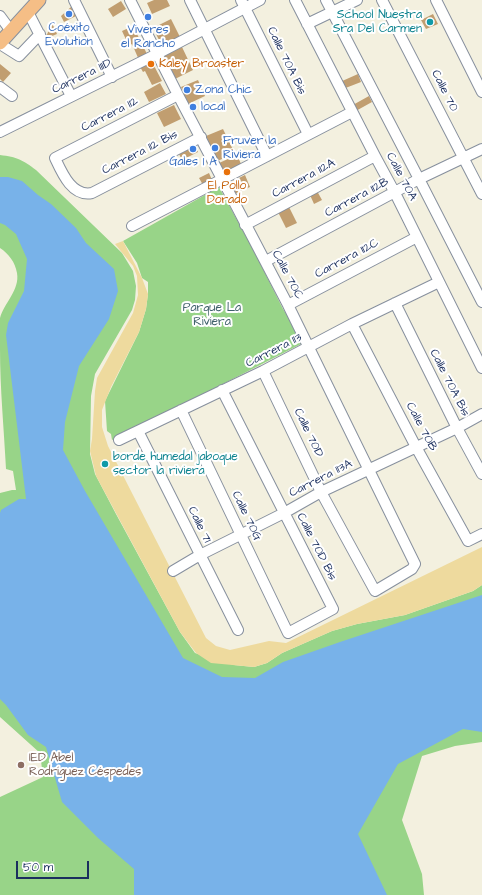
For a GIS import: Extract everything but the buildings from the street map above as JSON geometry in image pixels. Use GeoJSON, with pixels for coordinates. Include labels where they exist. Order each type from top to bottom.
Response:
{"type":"FeatureCollection","features":[{"type":"Feature","properties":{"kind":"main road"},"geometry":{"type":"LineString","coordinates":[[0,43],[39,0]]}},
{"type":"Feature","properties":{"kind":"street"},"geometry":{"type":"LineString","coordinates":[[74,0],[112,77]]}},
{"type":"Feature","properties":{"kind":"street","name":"Calle 70C"},"geometry":{"type":"LineString","coordinates":[[130,0],[245,225],[266,262],[310,348],[414,564],[412,569],[375,590]]}},
{"type":"Feature","properties":{"kind":"street"},"geometry":{"type":"LineString","coordinates":[[190,0],[267,156]]}},
{"type":"Feature","properties":{"kind":"street","name":"Carrera 111D"},"geometry":{"type":"LineString","coordinates":[[0,132],[157,54],[204,29],[243,4],[260,0]]}},
{"type":"Feature","properties":{"kind":"street","name":"Calle 70A"},"geometry":{"type":"LineString","coordinates":[[295,0],[395,193],[482,368]]}},
{"type":"Feature","properties":{"kind":"street","name":"Calle 70A"},"geometry":{"type":"LineString","coordinates":[[326,0],[482,302]]}},
{"type":"Feature","properties":{"kind":"street"},"geometry":{"type":"LineString","coordinates":[[308,24],[357,0]]}},
{"type":"Feature","properties":{"kind":"street","name":"Calle 70"},"geometry":{"type":"LineString","coordinates":[[382,0],[482,194]]}},
{"type":"Feature","properties":{"kind":"street"},"geometry":{"type":"LineString","coordinates":[[436,0],[482,92]]}},
{"type":"Feature","properties":{"kind":"street","name":"Calle 70A Bis"},"geometry":{"type":"LineString","coordinates":[[243,4],[308,134]]}},
{"type":"Feature","properties":{"kind":"street"},"geometry":{"type":"LineString","coordinates":[[28,12],[71,96]]}},
{"type":"Feature","properties":{"kind":"street"},"geometry":{"type":"LineString","coordinates":[[0,16],[11,31]]}},
{"type":"Feature","properties":{"kind":"street"},"geometry":{"type":"LineString","coordinates":[[0,43],[19,56],[40,34]]}},
{"type":"Feature","properties":{"kind":"street"},"geometry":{"type":"LineString","coordinates":[[0,86],[12,96]]}},
{"type":"Feature","properties":{"kind":"street","name":"Carrera 112"},"geometry":{"type":"LineString","coordinates":[[92,193],[86,194],[80,192],[72,186],[63,174],[55,158],[178,95]]}},
{"type":"Feature","properties":{"kind":"street"},"geometry":{"type":"LineString","coordinates":[[132,226],[352,112]]}},
{"type":"Feature","properties":{"kind":"street","name":"Carrera 112 Bis"},"geometry":{"type":"LineString","coordinates":[[92,193],[201,137]]}},
{"type":"Feature","properties":{"kind":"street","name":"Carrera 112B"},"geometry":{"type":"LineString","coordinates":[[266,262],[419,179],[482,149]]}},
{"type":"Feature","properties":{"kind":"street","name":"Carrera 112A"},"geometry":{"type":"LineString","coordinates":[[245,225],[375,156]]}},
{"type":"Feature","properties":{"kind":"street","name":"Carrera 112C"},"geometry":{"type":"LineString","coordinates":[[288,305],[417,237]]}},
{"type":"Feature","properties":{"kind":"street","name":"Carrera 113"},"geometry":{"type":"LineString","coordinates":[[119,440],[310,348],[352,324],[439,282]]}},
{"type":"Feature","properties":{"kind":"street","name":"Calle 70A Bis"},"geometry":{"type":"LineString","coordinates":[[395,303],[457,428],[482,474]]}},
{"type":"Feature","properties":{"kind":"street","name":"Calle 70B"},"geometry":{"type":"LineString","coordinates":[[352,324],[416,446],[468,540],[482,534]]}},
{"type":"Feature","properties":{"kind":"street","name":"Calle 70D"},"geometry":{"type":"LineString","coordinates":[[263,371],[321,492],[375,590]]}},
{"type":"Feature","properties":{"kind":"street","name":"Calle 70D Bis"},"geometry":{"type":"LineString","coordinates":[[222,390],[333,609],[288,633]]}},
{"type":"Feature","properties":{"kind":"street","name":"Calle 70G"},"geometry":{"type":"LineString","coordinates":[[181,410],[288,633]]}},
{"type":"Feature","properties":{"kind":"street","name":"Carrera 113A"},"geometry":{"type":"LineString","coordinates":[[173,571],[321,492],[457,428],[482,414]]}},
{"type":"Feature","properties":{"kind":"street","name":"Calle 71"},"geometry":{"type":"LineString","coordinates":[[138,431],[238,630]]}},
{"type":"Feature","properties":{"kind":"green space"},"geometry":{"type":"Polygon","coordinates":[[[0,155],[20,160],[36,170],[122,253],[133,271],[136,286],[135,300],[132,310],[95,374],[91,396],[90,454],[95,474],[116,514],[180,632],[195,653],[234,665],[254,667],[267,663],[282,653],[332,631],[357,624],[405,615],[473,591],[482,585],[482,742],[455,746],[422,756],[402,820],[422,874],[424,895],[0,895],[0,797],[43,777],[40,753],[0,717],[0,493],[16,490],[13,471],[6,469],[1,379],[0,318],[14,291],[17,273],[9,256],[0,248],[0,155]]]}},
{"type":"Feature","properties":{"kind":"green space","name":"Parque La Riviera"},"geometry":{"type":"Polygon","coordinates":[[[219,187],[254,251],[283,309],[309,348],[301,344],[219,387],[112,440],[111,434],[107,431],[105,401],[139,332],[146,309],[148,294],[148,282],[142,278],[137,263],[123,241],[219,187]]]}},
{"type":"Feature","properties":{"kind":"sand","name":"borde humedal jaboque sector la riviera"},"geometry":{"type":"Polygon","coordinates":[[[123,241],[142,278],[148,294],[146,309],[139,332],[111,387],[102,410],[102,427],[108,446],[206,638],[216,646],[230,650],[269,641],[286,643],[482,547],[482,585],[473,591],[405,615],[357,624],[332,631],[282,653],[267,663],[254,667],[211,663],[196,653],[180,632],[96,476],[90,451],[97,378],[133,313],[138,295],[137,276],[133,266],[115,244],[123,241]]]}},
{"type":"Feature","properties":{"kind":"water"},"geometry":{"type":"Polygon","coordinates":[[[0,177],[8,177],[22,181],[51,204],[76,228],[86,243],[114,269],[118,291],[109,319],[79,366],[65,422],[63,450],[85,491],[183,658],[222,677],[255,678],[283,662],[482,595],[482,732],[463,729],[398,764],[358,834],[387,895],[134,895],[134,869],[98,838],[62,802],[46,747],[28,735],[0,699],[0,513],[1,510],[19,499],[26,499],[6,335],[8,323],[24,291],[27,259],[16,234],[0,223],[0,177]]]}},
{"type":"Feature","properties":{"kind":"place","name":"Coéxito Evolution"},"geometry":{"type":"Point","coordinates":[69,14]}},
{"type":"Feature","properties":{"kind":"place","name":"Viveres el Rancho"},"geometry":{"type":"Point","coordinates":[148,17]}},
{"type":"Feature","properties":{"kind":"place","name":"School Nuestra Sra Del Carmen"},"geometry":{"type":"Point","coordinates":[430,22]}},
{"type":"Feature","properties":{"kind":"place","name":"Kaley Broaster"},"geometry":{"type":"Point","coordinates":[151,64]}},
{"type":"Feature","properties":{"kind":"place","name":"Zona Chic"},"geometry":{"type":"Point","coordinates":[187,90]}},
{"type":"Feature","properties":{"kind":"place","name":"local"},"geometry":{"type":"Point","coordinates":[193,107]}},
{"type":"Feature","properties":{"kind":"place","name":"Fruver la Riviera"},"geometry":{"type":"Point","coordinates":[215,148]}},
{"type":"Feature","properties":{"kind":"place","name":"Gales 1 A"},"geometry":{"type":"Point","coordinates":[193,149]}},
{"type":"Feature","properties":{"kind":"place","name":"El Pollo Dorado"},"geometry":{"type":"Point","coordinates":[227,172]}},
{"type":"Feature","properties":{"kind":"place","name":"borde humedal jaboque sector la riviera"},"geometry":{"type":"Point","coordinates":[105,464]}},
{"type":"Feature","properties":{"kind":"place","name":"IED Abel Rodríguez Céspedes"},"geometry":{"type":"Point","coordinates":[21,765]}}]}
